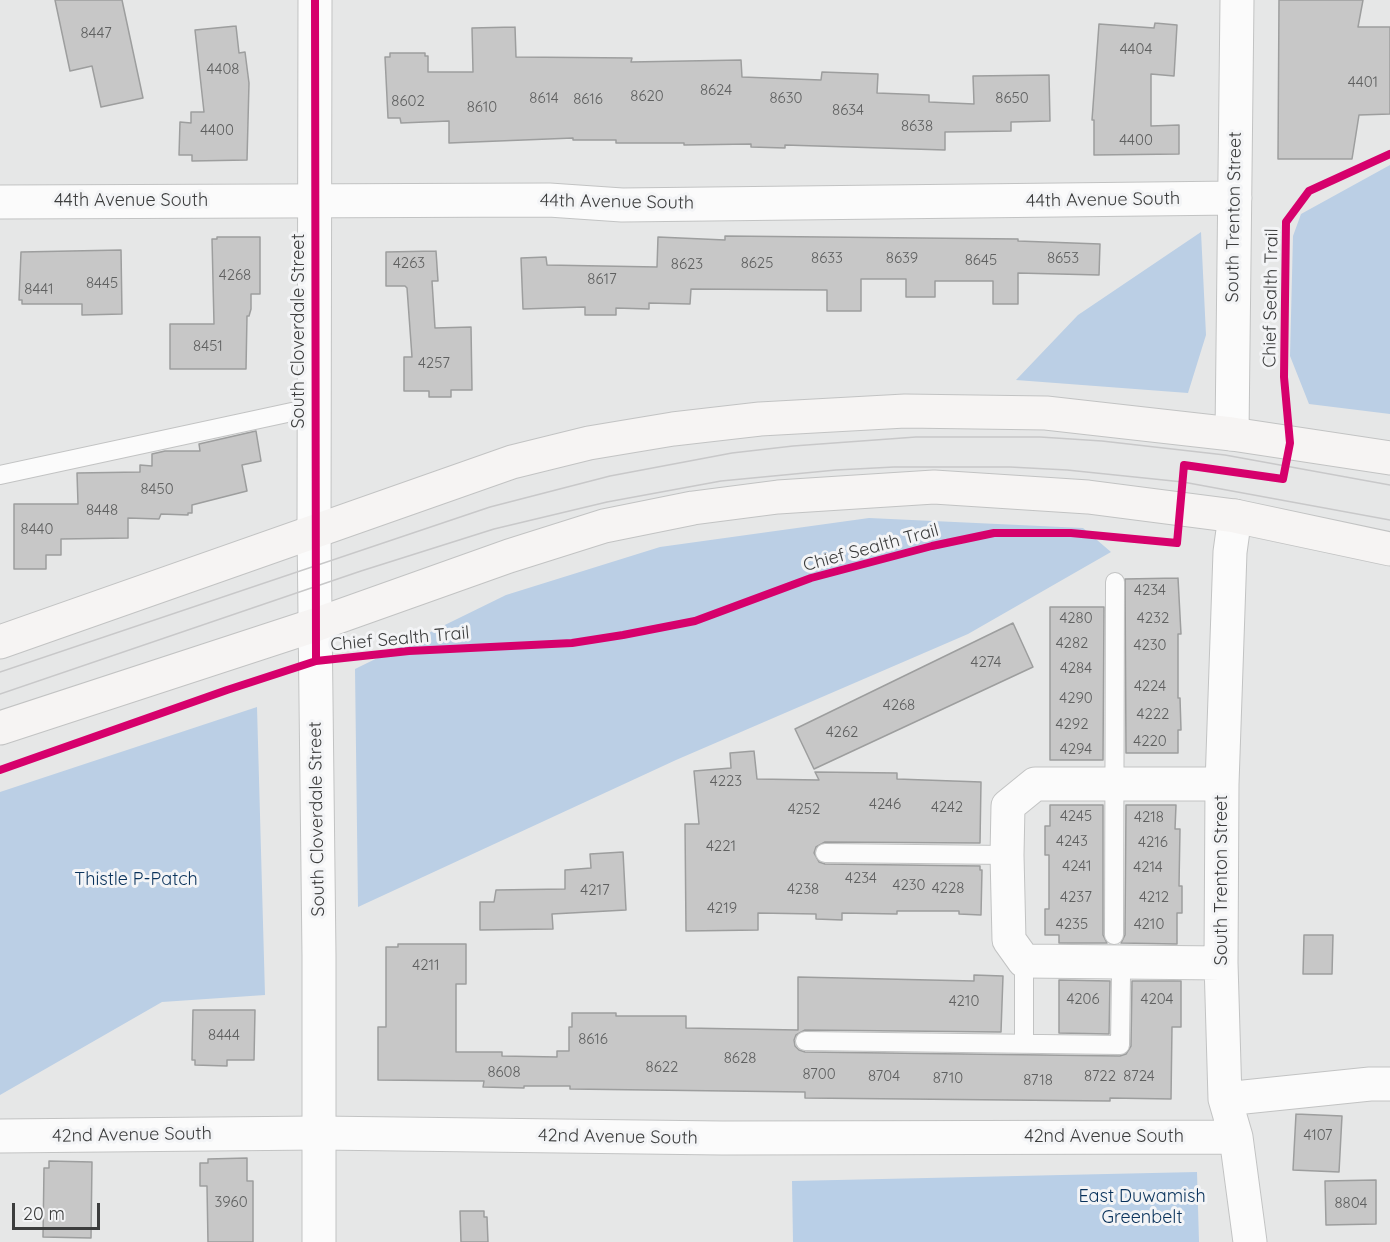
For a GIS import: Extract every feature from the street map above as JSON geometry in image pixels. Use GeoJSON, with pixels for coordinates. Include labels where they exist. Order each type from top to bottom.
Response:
{"type":"FeatureCollection","features":[{"type":"Feature","properties":{"kind":"main road"},"geometry":{"type":"LineString","coordinates":[[0,642],[512,462],[589,443],[673,429],[760,419],[905,411],[1046,413],[1232,434],[1390,458]]}},
{"type":"Feature","properties":{"kind":"main road"},"geometry":{"type":"LineString","coordinates":[[0,728],[315,625],[509,556],[604,526],[693,508],[778,497],[934,487],[1088,497],[1234,516],[1390,549]]}},
{"type":"Feature","properties":{"kind":"street","name":"South Cloverdale Street"},"geometry":{"type":"LineString","coordinates":[[315,0],[314,530],[319,1242]]}},
{"type":"Feature","properties":{"kind":"street","name":"South Trenton Street"},"geometry":{"type":"LineString","coordinates":[[1232,434],[1237,0]]}},
{"type":"Feature","properties":{"kind":"street","name":"44th Avenue South"},"geometry":{"type":"LineString","coordinates":[[0,202],[549,200],[622,205],[1234,198]]}},
{"type":"Feature","properties":{"kind":"street","name":"South Trenton Street"},"geometry":{"type":"LineString","coordinates":[[1234,516],[1230,552],[1222,784],[1221,963],[1225,1099],[1236,1137],[1252,1240]]}},
{"type":"Feature","properties":{"kind":"street"},"geometry":{"type":"LineString","coordinates":[[1221,963],[1024,961],[1009,940],[1007,855],[1008,806],[1035,784],[1115,782],[1222,784]]}},
{"type":"Feature","properties":{"kind":"street"},"geometry":{"type":"LineString","coordinates":[[1225,1099],[1370,1084],[1390,1084]]}},
{"type":"Feature","properties":{"kind":"street","name":"42nd Avenue South"},"geometry":{"type":"LineString","coordinates":[[0,1136],[319,1133],[722,1138],[1236,1137]]}},
{"type":"Feature","properties":{"kind":"lane"},"geometry":{"type":"LineString","coordinates":[[0,475],[315,407]]}},
{"type":"Feature","properties":{"kind":"lane"},"geometry":{"type":"LineString","coordinates":[[1114,935],[1115,582]]}},
{"type":"Feature","properties":{"kind":"lane"},"geometry":{"type":"LineString","coordinates":[[825,853],[1007,855]]}},
{"type":"Feature","properties":{"kind":"lane"},"geometry":{"type":"LineString","coordinates":[[1024,961],[1024,1043]]}},
{"type":"Feature","properties":{"kind":"lane"},"geometry":{"type":"LineString","coordinates":[[805,1041],[1120,1045],[1121,976]]}},
{"type":"Feature","properties":{"kind":"green space"},"geometry":{"type":"Polygon","coordinates":[[[1390,165],[1390,414],[1309,404],[1290,356],[1293,236],[1301,214],[1390,165]]]}},
{"type":"Feature","properties":{"kind":"green space"},"geometry":{"type":"Polygon","coordinates":[[[1201,232],[1206,335],[1188,393],[1016,380],[1078,315],[1201,232]]]}},
{"type":"Feature","properties":{"kind":"green space"},"geometry":{"type":"Polygon","coordinates":[[[869,518],[1083,528],[1111,552],[968,634],[676,760],[358,907],[355,669],[506,595],[660,547],[869,518]]]}},
{"type":"Feature","properties":{"kind":"green space","name":"Thistle P-Patch"},"geometry":{"type":"Polygon","coordinates":[[[257,707],[265,995],[162,1002],[0,1095],[0,792],[257,707]]]}},
{"type":"Feature","properties":{"kind":"green space","name":"East Duwamish Greenbelt"},"geometry":{"type":"Polygon","coordinates":[[[1197,1172],[1199,1242],[793,1242],[792,1181],[1197,1172]]]}},
{"type":"Feature","properties":{"kind":"building"},"geometry":{"type":"Polygon","coordinates":[[[55,0],[122,0],[143,98],[101,107],[92,66],[70,71],[55,0]]]}},
{"type":"Feature","properties":{"kind":"building"},"geometry":{"type":"Polygon","coordinates":[[[1279,0],[1363,0],[1358,27],[1390,27],[1390,114],[1359,115],[1352,159],[1278,159],[1279,0]]]}},
{"type":"Feature","properties":{"kind":"building"},"geometry":{"type":"Polygon","coordinates":[[[1155,23],[1177,25],[1174,76],[1151,74],[1151,126],[1179,125],[1179,154],[1094,155],[1094,120],[1092,120],[1099,24],[1154,28],[1155,23]]]}},
{"type":"Feature","properties":{"kind":"building"},"geometry":{"type":"Polygon","coordinates":[[[236,26],[239,53],[245,52],[249,83],[247,160],[192,161],[192,155],[179,155],[180,122],[191,123],[191,112],[204,112],[195,30],[236,26]]]}},
{"type":"Feature","properties":{"kind":"building"},"geometry":{"type":"Polygon","coordinates":[[[515,27],[516,57],[632,58],[631,62],[741,60],[742,77],[821,80],[822,72],[878,74],[877,93],[929,95],[929,102],[974,104],[973,76],[1049,75],[1050,121],[1011,122],[1011,131],[945,132],[945,150],[785,145],[785,148],[751,147],[751,144],[616,143],[616,140],[573,140],[573,138],[449,143],[449,121],[401,123],[400,118],[388,118],[385,57],[390,57],[390,53],[425,53],[425,56],[428,56],[428,72],[473,72],[472,28],[515,27]]]}},
{"type":"Feature","properties":{"kind":"building"},"geometry":{"type":"Polygon","coordinates":[[[725,236],[1018,239],[1018,241],[1100,244],[1099,275],[1018,273],[1018,304],[993,304],[993,281],[935,281],[935,297],[906,297],[906,279],[861,279],[861,311],[827,311],[827,290],[691,289],[690,304],[649,303],[649,309],[616,308],[616,315],[585,315],[585,307],[523,309],[521,258],[546,257],[547,265],[657,267],[658,237],[725,240],[725,236]]]}},
{"type":"Feature","properties":{"kind":"building"},"geometry":{"type":"Polygon","coordinates":[[[217,237],[260,237],[260,294],[251,294],[251,309],[247,316],[246,369],[170,369],[170,324],[214,324],[212,239],[217,239],[217,237]]]}},
{"type":"Feature","properties":{"kind":"building"},"geometry":{"type":"Polygon","coordinates":[[[121,250],[122,314],[82,315],[82,304],[22,304],[22,300],[19,300],[21,252],[121,250]]]}},
{"type":"Feature","properties":{"kind":"building"},"geometry":{"type":"Polygon","coordinates":[[[436,251],[438,281],[432,281],[435,328],[471,327],[472,390],[451,390],[451,397],[429,397],[429,391],[404,391],[404,357],[412,357],[407,288],[405,286],[386,286],[386,252],[436,251]]]}},
{"type":"Feature","properties":{"kind":"building"},"geometry":{"type":"Polygon","coordinates":[[[256,431],[261,461],[242,465],[247,491],[192,505],[192,513],[188,515],[161,514],[159,519],[128,518],[128,538],[61,539],[61,555],[46,555],[46,569],[14,569],[14,504],[78,504],[77,473],[140,472],[140,465],[152,466],[152,454],[165,451],[200,451],[199,444],[256,431]]]}},
{"type":"Feature","properties":{"kind":"building"},"geometry":{"type":"Polygon","coordinates":[[[1178,578],[1181,634],[1178,634],[1178,698],[1180,698],[1181,730],[1178,730],[1178,753],[1126,753],[1125,579],[1178,578]]]}},
{"type":"Feature","properties":{"kind":"building"},"geometry":{"type":"Polygon","coordinates":[[[1050,607],[1104,607],[1103,760],[1050,760],[1050,607]]]}},
{"type":"Feature","properties":{"kind":"building"},"geometry":{"type":"Polygon","coordinates":[[[1013,623],[1033,667],[814,769],[795,729],[1013,623]]]}},
{"type":"Feature","properties":{"kind":"building"},"geometry":{"type":"Polygon","coordinates":[[[754,751],[757,779],[819,780],[815,772],[897,773],[897,779],[981,782],[980,843],[825,842],[816,847],[814,853],[819,862],[825,864],[980,866],[982,870],[981,915],[959,914],[959,911],[897,911],[897,914],[842,913],[842,920],[816,919],[816,914],[758,913],[758,930],[686,931],[685,824],[699,824],[694,771],[731,768],[730,753],[754,751]]]}},
{"type":"Feature","properties":{"kind":"building"},"geometry":{"type":"Polygon","coordinates":[[[1050,805],[1103,805],[1103,935],[1107,943],[1059,943],[1059,935],[1045,935],[1045,909],[1049,909],[1049,855],[1045,855],[1045,826],[1050,826],[1050,805]]]}},
{"type":"Feature","properties":{"kind":"building"},"geometry":{"type":"Polygon","coordinates":[[[1126,805],[1176,805],[1175,829],[1180,829],[1179,886],[1182,886],[1182,913],[1177,913],[1177,944],[1121,943],[1125,935],[1126,805]]]}},
{"type":"Feature","properties":{"kind":"building"},"geometry":{"type":"Polygon","coordinates":[[[623,852],[626,910],[552,914],[553,929],[480,930],[480,902],[494,902],[496,890],[565,889],[565,870],[591,868],[590,854],[623,852]]]}},
{"type":"Feature","properties":{"kind":"building"},"geometry":{"type":"Polygon","coordinates":[[[1304,935],[1333,935],[1332,974],[1303,974],[1304,935]]]}},
{"type":"Feature","properties":{"kind":"building"},"geometry":{"type":"Polygon","coordinates":[[[398,944],[466,944],[466,984],[456,984],[456,1052],[502,1052],[502,1056],[557,1057],[557,1051],[569,1051],[569,1027],[572,1027],[572,1013],[616,1013],[616,1016],[686,1016],[686,1028],[798,1030],[798,977],[974,981],[974,975],[1003,976],[1001,1032],[805,1030],[796,1035],[795,1046],[805,1052],[1120,1056],[1126,1054],[1131,1046],[1132,981],[1181,981],[1181,1027],[1172,1027],[1171,1099],[1110,1098],[1110,1101],[805,1098],[805,1092],[570,1089],[570,1086],[483,1087],[484,1081],[378,1080],[378,1027],[386,1027],[386,947],[398,947],[398,944]]]}},
{"type":"Feature","properties":{"kind":"building"},"geometry":{"type":"Polygon","coordinates":[[[1059,980],[1110,981],[1109,1034],[1059,1033],[1059,980]]]}},
{"type":"Feature","properties":{"kind":"building"},"geometry":{"type":"Polygon","coordinates":[[[193,1010],[255,1010],[254,1060],[227,1060],[227,1066],[195,1065],[195,1060],[192,1060],[193,1010]]]}},
{"type":"Feature","properties":{"kind":"building"},"geometry":{"type":"Polygon","coordinates":[[[1296,1114],[1342,1116],[1339,1172],[1293,1170],[1296,1114]]]}},
{"type":"Feature","properties":{"kind":"building"},"geometry":{"type":"Polygon","coordinates":[[[247,1158],[247,1181],[253,1181],[253,1242],[208,1242],[207,1186],[200,1186],[200,1163],[208,1163],[208,1159],[247,1158]]]}},
{"type":"Feature","properties":{"kind":"building"},"geometry":{"type":"Polygon","coordinates":[[[49,1161],[92,1162],[91,1238],[43,1237],[44,1168],[49,1168],[49,1161]]]}},
{"type":"Feature","properties":{"kind":"building"},"geometry":{"type":"Polygon","coordinates":[[[1376,1180],[1376,1224],[1326,1225],[1325,1181],[1376,1180]]]}},
{"type":"Feature","properties":{"kind":"building"},"geometry":{"type":"Polygon","coordinates":[[[460,1211],[484,1211],[484,1217],[487,1217],[488,1242],[461,1242],[460,1211]]]}},
{"type":"Feature","properties":{"kind":"tram line"},"geometry":{"type":"LineString","coordinates":[[0,672],[490,507],[610,476],[732,453],[916,437],[1040,437],[1102,441],[1225,455],[1390,485]]}},
{"type":"Feature","properties":{"kind":"tram line"},"geometry":{"type":"LineString","coordinates":[[0,694],[361,571],[494,529],[607,502],[721,481],[894,467],[1010,467],[1067,470],[1183,482],[1390,520]]}},
{"type":"Feature","properties":{"kind":"cycle path"},"geometry":{"type":"LineString","coordinates":[[315,0],[316,661]]}},
{"type":"Feature","properties":{"kind":"cycle path","name":"Chief Sealth Trail"},"geometry":{"type":"LineString","coordinates":[[0,770],[316,661],[409,651],[572,643],[623,635],[695,621],[811,578],[932,546],[994,533],[1071,533],[1177,543],[1184,465],[1283,479],[1290,443],[1284,377],[1286,222],[1309,191],[1390,154]]}}]}
